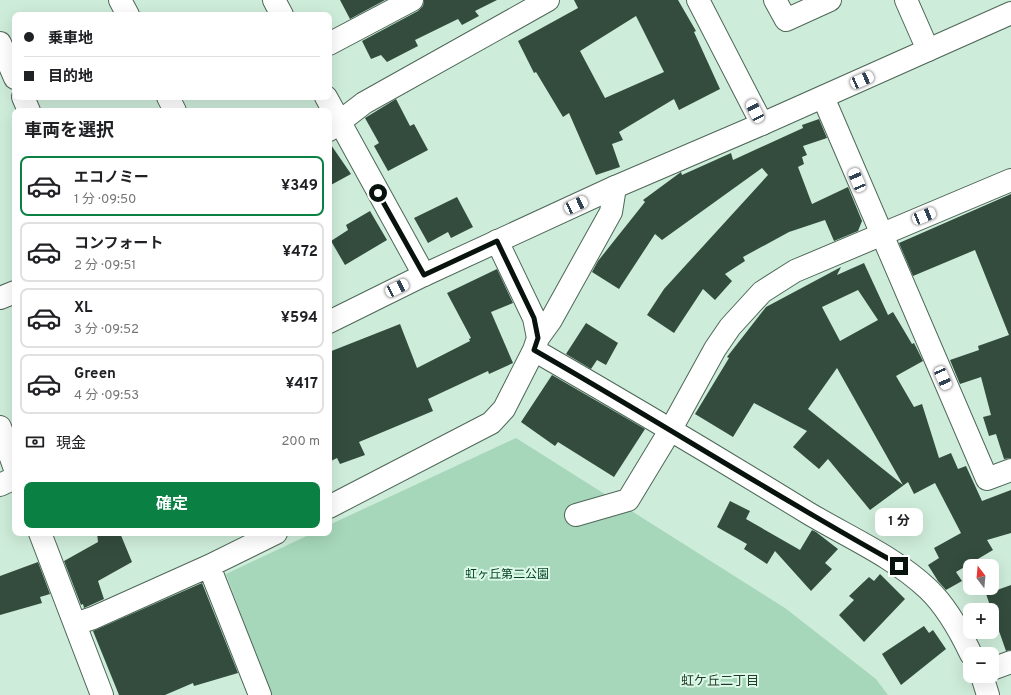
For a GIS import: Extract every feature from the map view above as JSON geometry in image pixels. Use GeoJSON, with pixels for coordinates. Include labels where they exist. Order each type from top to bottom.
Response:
{"type":"FeatureCollection","features":[{"type":"Feature","properties":{"kind":"street"},"geometry":{"type":"LineString","coordinates":[[120,0],[126,12]]}},
{"type":"Feature","properties":{"kind":"street"},"geometry":{"type":"LineString","coordinates":[[274,0],[280,12]]}},
{"type":"Feature","properties":{"kind":"street"},"geometry":{"type":"LineString","coordinates":[[332,42],[412,0]]}},
{"type":"Feature","properties":{"kind":"street"},"geometry":{"type":"LineString","coordinates":[[424,275],[334,127],[364,103],[548,0]]}},
{"type":"Feature","properties":{"kind":"street"},"geometry":{"type":"LineString","coordinates":[[698,0],[762,124]]}},
{"type":"Feature","properties":{"kind":"street"},"geometry":{"type":"LineString","coordinates":[[775,0],[786,20],[830,0]]}},
{"type":"Feature","properties":{"kind":"street"},"geometry":{"type":"LineString","coordinates":[[906,0],[928,50]]}},
{"type":"Feature","properties":{"kind":"street"},"geometry":{"type":"LineString","coordinates":[[332,321],[424,275],[615,187],[1011,14]]}},
{"type":"Feature","properties":{"kind":"street"},"geometry":{"type":"LineString","coordinates":[[0,43],[12,71]]}},
{"type":"Feature","properties":{"kind":"street"},"geometry":{"type":"LineString","coordinates":[[823,97],[987,479],[1011,470]]}},
{"type":"Feature","properties":{"kind":"street"},"geometry":{"type":"LineString","coordinates":[[576,515],[628,500],[671,429],[715,349],[730,327],[762,292],[795,271],[1011,180]]}},
{"type":"Feature","properties":{"kind":"street"},"geometry":{"type":"LineString","coordinates":[[332,505],[491,423],[504,409],[536,344],[611,212],[615,187]]}},
{"type":"Feature","properties":{"kind":"street"},"geometry":{"type":"LineString","coordinates":[[497,241],[534,318],[536,344]]}},
{"type":"Feature","properties":{"kind":"street"},"geometry":{"type":"LineString","coordinates":[[0,298],[12,293]]}},
{"type":"Feature","properties":{"kind":"street"},"geometry":{"type":"LineString","coordinates":[[536,344],[817,518],[889,559],[928,589],[959,628],[968,647]]}},
{"type":"Feature","properties":{"kind":"street"},"geometry":{"type":"LineString","coordinates":[[0,427],[12,461]]}},
{"type":"Feature","properties":{"kind":"street"},"geometry":{"type":"LineString","coordinates":[[0,485],[12,479]]}},
{"type":"Feature","properties":{"kind":"street"},"geometry":{"type":"LineString","coordinates":[[41,536],[102,695]]}},
{"type":"Feature","properties":{"kind":"street"},"geometry":{"type":"LineString","coordinates":[[75,624],[93,618],[209,566],[270,536]]}},
{"type":"Feature","properties":{"kind":"street"},"geometry":{"type":"LineString","coordinates":[[209,566],[260,695]]}},
{"type":"Feature","properties":{"kind":"street"},"geometry":{"type":"LineString","coordinates":[[999,666],[1011,662]]}},
{"type":"Feature","properties":{"kind":"street"},"geometry":{"type":"LineString","coordinates":[[984,683],[988,695]]}},
{"type":"Feature","properties":{"kind":"green space","name":"虹ヶ丘第二公園"},"geometry":{"type":"Polygon","coordinates":[[[516,438],[785,608],[876,679],[888,695],[271,695],[226,574],[307,536],[332,536],[332,524],[516,438]]]}},
{"type":"Feature","properties":{"kind":"building"},"geometry":{"type":"Polygon","coordinates":[[[340,0],[385,0],[350,19],[340,0]]]}},
{"type":"Feature","properties":{"kind":"building"},"geometry":{"type":"Polygon","coordinates":[[[424,0],[497,0],[475,11],[479,16],[462,25],[458,19],[415,40],[418,46],[387,62],[381,55],[371,59],[362,41],[418,11],[423,6],[424,0]]]}},
{"type":"Feature","properties":{"kind":"building"},"geometry":{"type":"Polygon","coordinates":[[[574,0],[678,0],[696,31],[694,32],[720,89],[679,110],[674,99],[619,132],[623,140],[612,144],[620,167],[596,175],[569,113],[563,117],[536,72],[534,73],[518,41],[578,8],[574,0]],[[636,16],[580,51],[605,98],[664,72],[636,16]]]}},
{"type":"Feature","properties":{"kind":"building"},"geometry":{"type":"Polygon","coordinates":[[[396,99],[410,126],[414,124],[428,150],[388,171],[374,146],[379,143],[365,118],[396,99]]]}},
{"type":"Feature","properties":{"kind":"building"},"geometry":{"type":"Polygon","coordinates":[[[819,119],[827,138],[803,146],[807,155],[802,157],[804,164],[798,167],[812,204],[848,187],[862,221],[858,231],[834,241],[825,220],[789,232],[743,257],[745,261],[725,274],[732,281],[715,300],[703,289],[674,333],[647,315],[664,289],[768,175],[762,168],[662,240],[655,234],[619,289],[592,272],[598,261],[645,202],[643,200],[681,172],[682,175],[731,153],[733,160],[803,128],[802,125],[819,119]]]}},
{"type":"Feature","properties":{"kind":"building"},"geometry":{"type":"Polygon","coordinates":[[[332,146],[351,174],[332,184],[332,146]]]}},
{"type":"Feature","properties":{"kind":"building"},"geometry":{"type":"Polygon","coordinates":[[[1011,194],[1011,458],[1004,459],[996,434],[989,436],[983,417],[991,415],[981,377],[960,384],[950,360],[979,350],[978,346],[1009,335],[975,250],[913,276],[899,243],[1011,194]]]}},
{"type":"Feature","properties":{"kind":"building"},"geometry":{"type":"Polygon","coordinates":[[[457,197],[473,227],[451,238],[448,232],[428,243],[414,218],[457,197]]]}},
{"type":"Feature","properties":{"kind":"building"},"geometry":{"type":"Polygon","coordinates":[[[370,211],[387,240],[345,265],[332,240],[348,230],[346,225],[370,211]]]}},
{"type":"Feature","properties":{"kind":"building"},"geometry":{"type":"Polygon","coordinates":[[[864,263],[888,315],[893,312],[912,344],[914,343],[923,361],[896,376],[914,407],[922,404],[939,458],[951,453],[958,469],[966,466],[982,501],[1011,490],[1011,533],[987,540],[993,550],[978,559],[963,559],[963,568],[956,572],[962,581],[946,590],[938,581],[928,565],[939,558],[934,548],[961,533],[935,483],[914,494],[908,482],[870,510],[828,459],[819,469],[793,447],[807,431],[754,403],[733,437],[695,414],[729,358],[727,357],[766,307],[841,267],[837,275],[864,263]],[[858,290],[822,307],[840,341],[878,320],[858,290]],[[837,368],[808,409],[903,485],[837,368]]]}},
{"type":"Feature","properties":{"kind":"building"},"geometry":{"type":"Polygon","coordinates":[[[497,269],[513,303],[491,312],[513,363],[489,374],[488,371],[428,399],[433,411],[359,442],[365,455],[340,464],[337,458],[332,460],[332,351],[400,324],[417,368],[470,341],[469,339],[471,338],[447,293],[497,269]]]}},
{"type":"Feature","properties":{"kind":"building"},"geometry":{"type":"Polygon","coordinates":[[[586,323],[618,343],[606,365],[597,360],[591,369],[566,354],[586,323]]]}},
{"type":"Feature","properties":{"kind":"building"},"geometry":{"type":"Polygon","coordinates":[[[552,375],[645,429],[614,477],[558,442],[555,446],[521,422],[552,375]]]}},
{"type":"Feature","properties":{"kind":"building"},"geometry":{"type":"Polygon","coordinates":[[[730,501],[750,511],[746,519],[800,550],[812,530],[816,532],[838,549],[825,563],[832,569],[811,591],[775,551],[767,564],[744,549],[747,544],[717,527],[730,501]]]}},
{"type":"Feature","properties":{"kind":"building"},"geometry":{"type":"Polygon","coordinates":[[[97,536],[121,536],[132,562],[98,581],[104,599],[84,608],[83,604],[81,605],[64,561],[98,542],[97,536]]]}},
{"type":"Feature","properties":{"kind":"building"},"geometry":{"type":"Polygon","coordinates":[[[38,562],[50,594],[40,597],[42,603],[0,615],[0,576],[38,562]]]}},
{"type":"Feature","properties":{"kind":"building"},"geometry":{"type":"Polygon","coordinates":[[[880,574],[905,599],[864,642],[839,615],[854,600],[849,596],[869,577],[874,581],[880,574]]]}},
{"type":"Feature","properties":{"kind":"building"},"geometry":{"type":"Polygon","coordinates":[[[202,583],[238,673],[194,686],[193,683],[165,695],[119,695],[93,631],[202,583]]]}},
{"type":"Feature","properties":{"kind":"building"},"geometry":{"type":"Polygon","coordinates":[[[1011,585],[1011,650],[1006,651],[999,631],[999,603],[989,603],[986,595],[999,595],[999,589],[1011,585]]]}},
{"type":"Feature","properties":{"kind":"building"},"geometry":{"type":"Polygon","coordinates":[[[924,626],[929,633],[933,630],[946,649],[901,685],[882,654],[924,626]]]}},
{"type":"Feature","properties":{"kind":"district","name":"虹ケ丘二丁目"},"geometry":{"type":"Point","coordinates":[720,682]}},
{"type":"Feature","properties":{"kind":"route"},"geometry":{"type":"LineString","coordinates":[[378,193],[424,275],[497,241],[534,318],[538,338],[534,350],[671,429],[899,566]]}}]}
